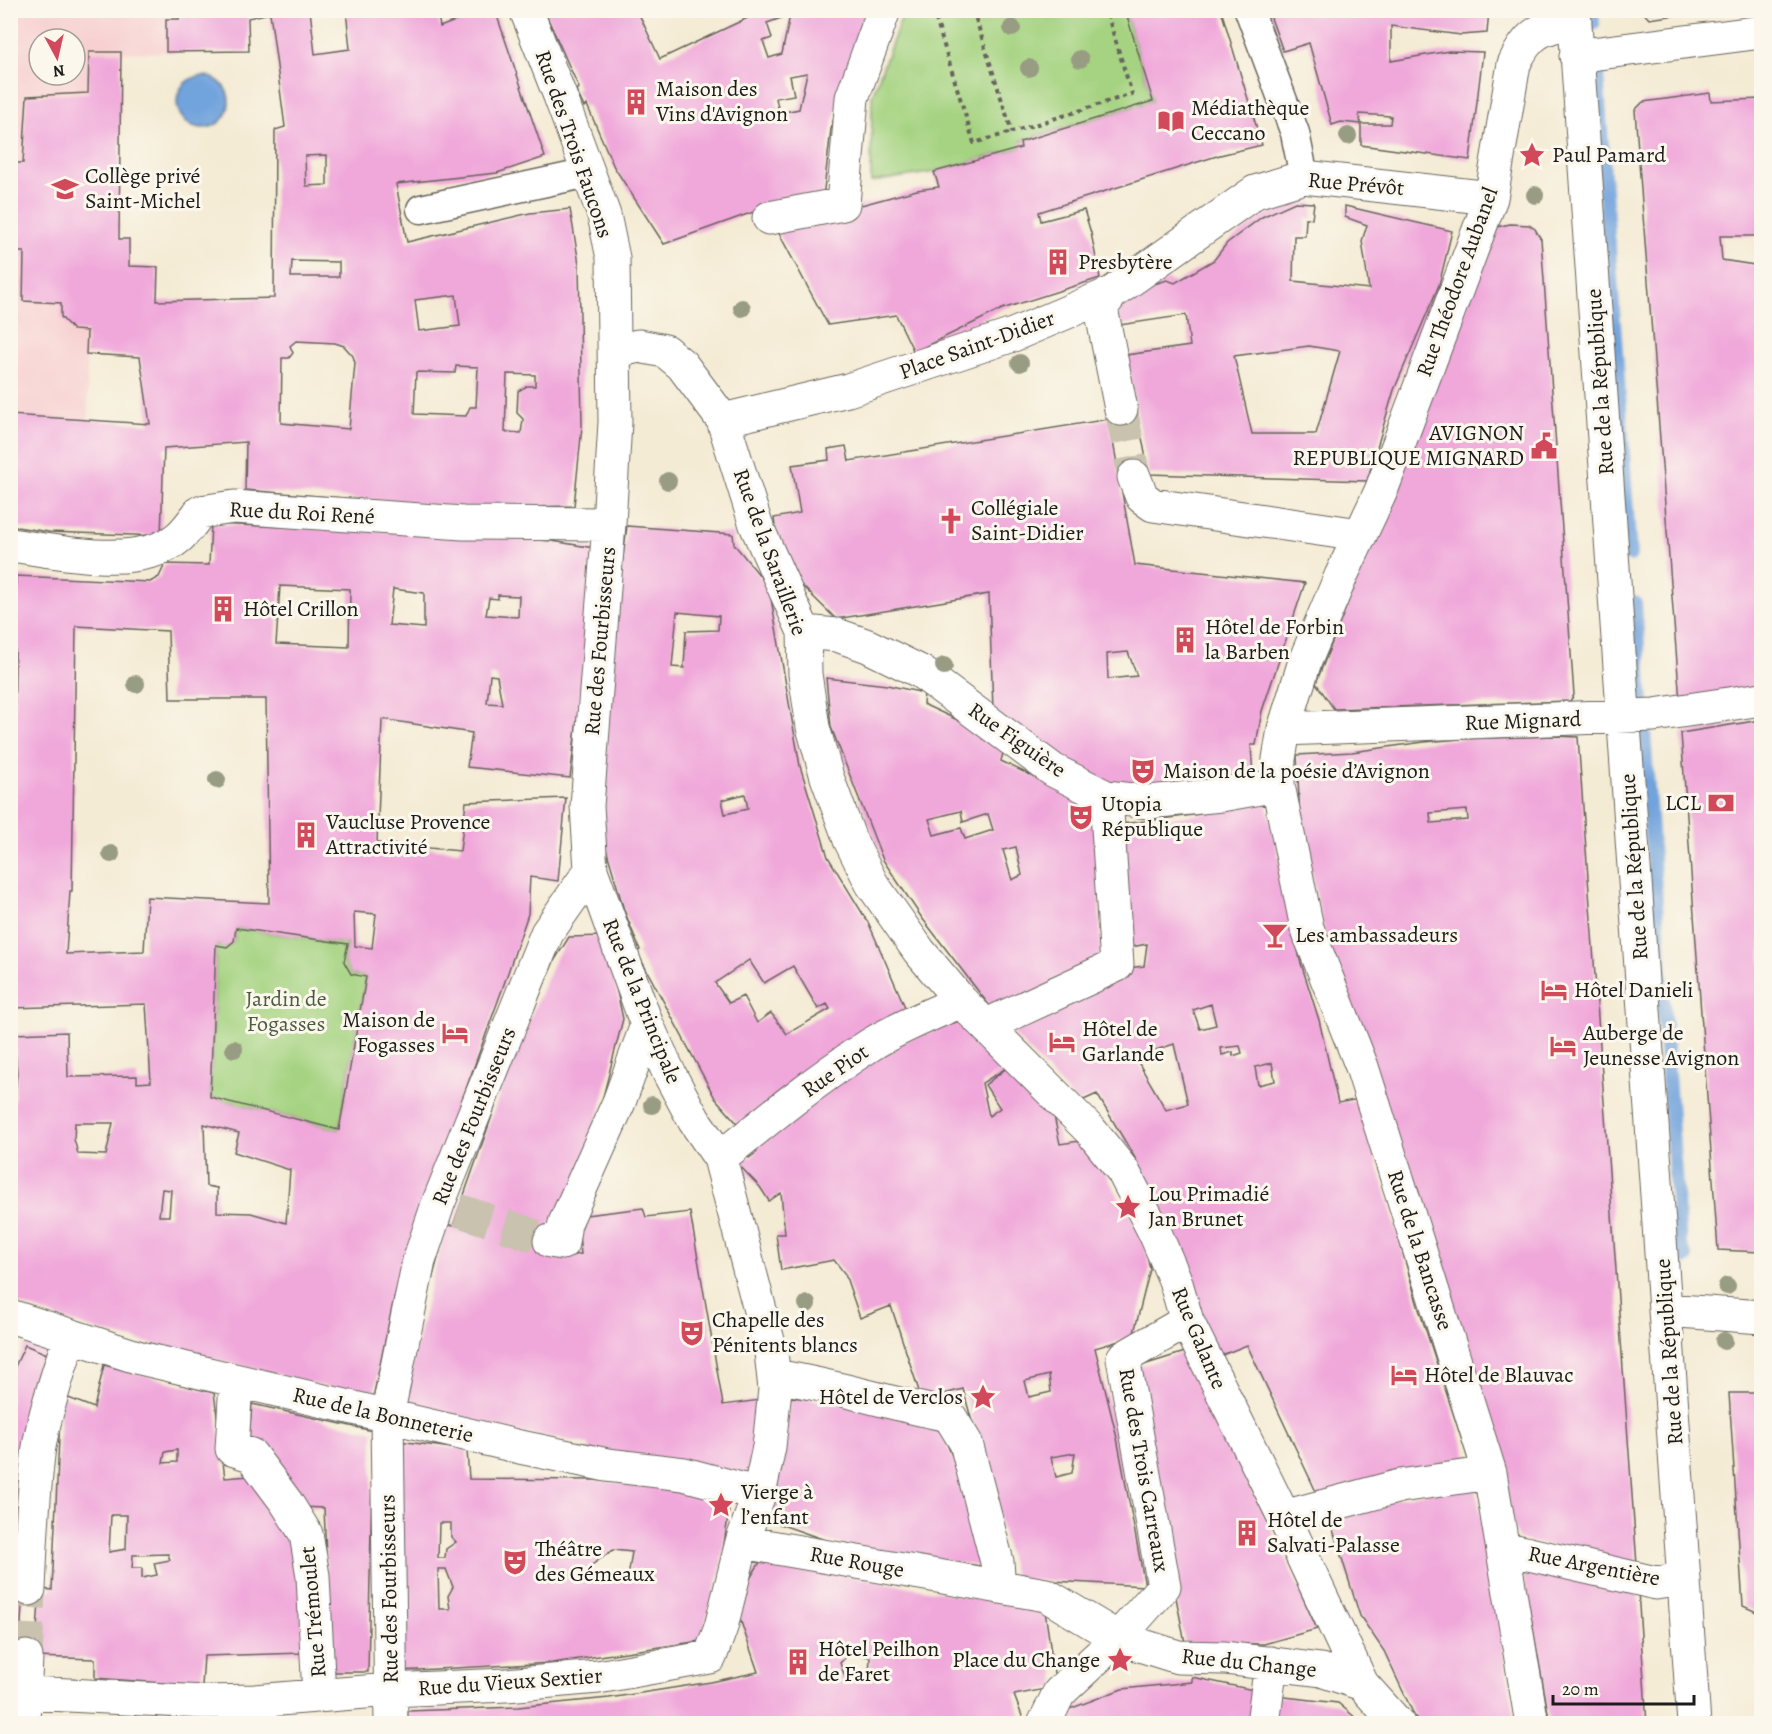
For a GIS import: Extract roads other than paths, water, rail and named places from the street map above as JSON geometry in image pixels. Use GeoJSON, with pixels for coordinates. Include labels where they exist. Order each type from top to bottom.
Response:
{"type":"FeatureCollection","features":[{"type":"Feature","properties":{"kind":"street","name":"Rue des Trois Faucons"},"geometry":{"type":"LineString","coordinates":[[526,10],[561,96],[604,215],[613,258],[615,351]]}},
{"type":"Feature","properties":{"kind":"street"},"geometry":{"type":"LineString","coordinates":[[769,218],[843,204],[852,98],[884,10]]}},
{"type":"Feature","properties":{"kind":"street","name":"Rue de la République"},"geometry":{"type":"LineString","coordinates":[[1574,15],[1694,1724]]}},
{"type":"Feature","properties":{"kind":"street","name":"Rue Théodore Aubanel"},"geometry":{"type":"LineString","coordinates":[[1278,785],[1284,729],[1305,661],[1380,491],[1491,198],[1514,64],[1523,44],[1544,28],[1574,15]]}},
{"type":"Feature","properties":{"kind":"street"},"geometry":{"type":"LineString","coordinates":[[1576,56],[1761,32]]}},
{"type":"Feature","properties":{"kind":"street","name":"Rue Prévôt"},"geometry":{"type":"LineString","coordinates":[[1112,294],[1255,192],[1304,177],[1491,198]]}},
{"type":"Feature","properties":{"kind":"street"},"geometry":{"type":"LineString","coordinates":[[1112,294],[1101,308],[1121,409]]}},
{"type":"Feature","properties":{"kind":"street","name":"Place Saint-Didier"},"geometry":{"type":"LineString","coordinates":[[723,420],[859,387],[1013,335],[1112,294]]}},
{"type":"Feature","properties":{"kind":"street","name":"Rue de la Saraillerie"},"geometry":{"type":"LineString","coordinates":[[615,351],[639,346],[665,351],[681,365],[723,420],[756,525],[804,632],[805,674],[813,727],[827,777],[850,840],[872,884],[919,951],[961,1001],[987,1025]]}},
{"type":"Feature","properties":{"kind":"street"},"geometry":{"type":"LineString","coordinates":[[609,524],[615,422],[615,351]]}},
{"type":"Feature","properties":{"kind":"street"},"geometry":{"type":"LineString","coordinates":[[1134,477],[1142,497],[1153,505],[1360,535]]}},
{"type":"Feature","properties":{"kind":"street","name":"Rue du Roi René"},"geometry":{"type":"LineString","coordinates":[[10,544],[98,557],[147,554],[178,538],[200,512],[234,507],[463,523],[609,524]]}},
{"type":"Feature","properties":{"kind":"street","name":"Rue des Fourbisseurs"},"geometry":{"type":"LineString","coordinates":[[390,1724],[387,1416],[419,1261],[448,1207],[547,933],[591,870],[587,806],[609,524]]}},
{"type":"Feature","properties":{"kind":"street","name":"Rue Figuière"},"geometry":{"type":"LineString","coordinates":[[804,632],[837,635],[868,646],[921,672],[1053,770],[1106,796],[1149,802],[1221,795],[1278,785]]}},
{"type":"Feature","properties":{"kind":"street","name":"Rue Mignard"},"geometry":{"type":"LineString","coordinates":[[1284,729],[1624,717],[1654,715],[1761,699]]}},
{"type":"Feature","properties":{"kind":"street","name":"Rue de la Bancasse"},"geometry":{"type":"LineString","coordinates":[[1278,785],[1307,928],[1362,1067],[1490,1473],[1532,1724]]}},
{"type":"Feature","properties":{"kind":"street"},"geometry":{"type":"LineString","coordinates":[[987,1025],[1117,965],[1106,796]]}},
{"type":"Feature","properties":{"kind":"street","name":"Rue de la Principale"},"geometry":{"type":"LineString","coordinates":[[591,870],[647,1025],[694,1120],[720,1158],[771,1352],[774,1382]]}},
{"type":"Feature","properties":{"kind":"street","name":"Rue Piot"},"geometry":{"type":"LineString","coordinates":[[720,1158],[776,1113],[871,1045],[915,1021],[961,1001]]}},
{"type":"Feature","properties":{"kind":"street"},"geometry":{"type":"LineString","coordinates":[[550,1240],[562,1243],[565,1223],[619,1102],[647,1025]]}},
{"type":"Feature","properties":{"kind":"street","name":"Rue Galante"},"geometry":{"type":"LineString","coordinates":[[987,1025],[1091,1131],[1124,1171],[1156,1235],[1175,1281],[1187,1321],[1284,1517],[1362,1684]]}},
{"type":"Feature","properties":{"kind":"street"},"geometry":{"type":"LineString","coordinates":[[1665,1310],[1761,1317]]}},
{"type":"Feature","properties":{"kind":"street","name":"Rue de la Bonneterie"},"geometry":{"type":"LineString","coordinates":[[10,1316],[140,1358],[236,1381],[607,1465],[684,1474],[759,1494]]}},
{"type":"Feature","properties":{"kind":"street","name":"Rue des Trois Carreaux"},"geometry":{"type":"LineString","coordinates":[[1118,1638],[1164,1586],[1123,1358],[1187,1321]]}},
{"type":"Feature","properties":{"kind":"street"},"geometry":{"type":"LineString","coordinates":[[29,1589],[33,1512],[40,1445],[58,1372],[70,1336]]}},
{"type":"Feature","properties":{"kind":"street","name":"Rue Trémoulet"},"geometry":{"type":"LineString","coordinates":[[236,1381],[232,1449],[251,1455],[286,1502],[306,1534],[313,1576],[319,1696]]}},
{"type":"Feature","properties":{"kind":"street"},"geometry":{"type":"LineString","coordinates":[[742,1542],[759,1494],[769,1447],[774,1382],[855,1392],[949,1415],[966,1443],[997,1562],[999,1587]]}},
{"type":"Feature","properties":{"kind":"street"},"geometry":{"type":"LineString","coordinates":[[1284,1517],[1400,1486],[1490,1473]]}},
{"type":"Feature","properties":{"kind":"street","name":"Rue Rouge"},"geometry":{"type":"LineString","coordinates":[[742,1542],[1046,1595],[1118,1638]]}},
{"type":"Feature","properties":{"kind":"street","name":"Rue du Vieux Sextier"},"geometry":{"type":"LineString","coordinates":[[19,1703],[204,1702],[506,1685],[598,1677],[710,1656],[721,1627],[742,1542]]}},
{"type":"Feature","properties":{"kind":"street","name":"Rue Argentière"},"geometry":{"type":"LineString","coordinates":[[1503,1548],[1656,1583],[1684,1580]]}},
{"type":"Feature","properties":{"kind":"street"},"geometry":{"type":"LineString","coordinates":[[1044,1724],[1059,1693],[1118,1638]]}},
{"type":"Feature","properties":{"kind":"street","name":"Rue du Change"},"geometry":{"type":"LineString","coordinates":[[1118,1638],[1178,1657],[1225,1658],[1321,1670],[1362,1684],[1398,1724]]}},
{"type":"Feature","properties":{"kind":"street"},"geometry":{"type":"LineString","coordinates":[[19,1703],[26,1657]]}},
{"type":"Feature","properties":{"kind":"street"},"geometry":{"type":"LineString","coordinates":[[1263,1724],[1271,1663]]}},
{"type":"Feature","properties":{"kind":"lane"},"geometry":{"type":"LineString","coordinates":[[1249,10],[1295,133],[1304,177]]}},
{"type":"Feature","properties":{"kind":"lane"},"geometry":{"type":"LineString","coordinates":[[421,209],[588,173]]}},
{"type":"Feature","properties":{"kind":"water"},"geometry":{"type":"Polygon","coordinates":[[[203,76],[213,78],[221,84],[227,92],[229,102],[227,112],[221,120],[213,126],[203,128],[193,126],[185,120],[179,112],[177,102],[179,92],[185,84],[193,78],[203,76]]]}},
{"type":"Feature","properties":{"kind":"waterway"},"geometry":{"type":"LineString","coordinates":[[1592,10],[1593,24]]}},
{"type":"Feature","properties":{"kind":"waterway"},"geometry":{"type":"LineString","coordinates":[[1597,73],[1630,555]]}},
{"type":"Feature","properties":{"kind":"waterway"},"geometry":{"type":"LineString","coordinates":[[1635,603],[1680,1245],[1686,1258]]}},
{"type":"Feature","properties":{"kind":"tunnel"},"geometry":{"type":"LineString","coordinates":[[1121,409],[1134,477]]}},
{"type":"Feature","properties":{"kind":"tunnel"},"geometry":{"type":"LineString","coordinates":[[458,1210],[550,1241]]}},
{"type":"Feature","properties":{"kind":"tunnel"},"geometry":{"type":"LineString","coordinates":[[26,1657],[29,1589]]}},
{"type":"Feature","properties":{"kind":"place","name":"Maison des Vins d'Avignon"},"geometry":{"type":"Point","coordinates":[636,102]}},
{"type":"Feature","properties":{"kind":"place","name":"Médiathèque Ceccano"},"geometry":{"type":"Point","coordinates":[1171,121]}},
{"type":"Feature","properties":{"kind":"place","name":"Paul Pamard"},"geometry":{"type":"Point","coordinates":[1532,155]}},
{"type":"Feature","properties":{"kind":"place","name":"Collège privé Saint-Michel"},"geometry":{"type":"Point","coordinates":[65,189]}},
{"type":"Feature","properties":{"kind":"place","name":"Presbytère"},"geometry":{"type":"Point","coordinates":[1058,262]}},
{"type":"Feature","properties":{"kind":"place","name":"AVIGNON REPUBLIQUE MIGNARD"},"geometry":{"type":"Point","coordinates":[1544,446]}},
{"type":"Feature","properties":{"kind":"place","name":"Collégiale Saint-Didier"},"geometry":{"type":"Point","coordinates":[951,521]}},
{"type":"Feature","properties":{"kind":"place","name":"Hôtel Crillon"},"geometry":{"type":"Point","coordinates":[223,609]}},
{"type":"Feature","properties":{"kind":"place","name":"Hôtel de Forbin la Barben"},"geometry":{"type":"Point","coordinates":[1185,640]}},
{"type":"Feature","properties":{"kind":"place","name":"Maison de la poésie d’Avignon"},"geometry":{"type":"Point","coordinates":[1143,771]}},
{"type":"Feature","properties":{"kind":"place","name":"LCL"},"geometry":{"type":"Point","coordinates":[1721,803]}},
{"type":"Feature","properties":{"kind":"place","name":"Utopia République"},"geometry":{"type":"Point","coordinates":[1081,817]}},
{"type":"Feature","properties":{"kind":"place","name":"Vaucluse Provence Attractivité"},"geometry":{"type":"Point","coordinates":[306,835]}},
{"type":"Feature","properties":{"kind":"place","name":"Les ambassadeurs"},"geometry":{"type":"Point","coordinates":[1275,935]}},
{"type":"Feature","properties":{"kind":"place","name":"Hôtel Danieli"},"geometry":{"type":"Point","coordinates":[1554,990]}},
{"type":"Feature","properties":{"kind":"place","name":"Maison de Fogasses"},"geometry":{"type":"Point","coordinates":[455,1033]}},
{"type":"Feature","properties":{"kind":"place","name":"Hôtel de Garlande"},"geometry":{"type":"Point","coordinates":[1062,1042]}},
{"type":"Feature","properties":{"kind":"place","name":"Auberge de Jeunesse Avignon"},"geometry":{"type":"Point","coordinates":[1563,1046]}},
{"type":"Feature","properties":{"kind":"place","name":"Lou Primadié Jan Brunet"},"geometry":{"type":"Point","coordinates":[1128,1207]}},
{"type":"Feature","properties":{"kind":"place","name":"Chapelle des Pénitents blancs"},"geometry":{"type":"Point","coordinates":[692,1333]}},
{"type":"Feature","properties":{"kind":"place","name":"Hôtel de Blauvac"},"geometry":{"type":"Point","coordinates":[1404,1375]}},
{"type":"Feature","properties":{"kind":"place","name":"Hôtel de Verclos"},"geometry":{"type":"Point","coordinates":[983,1397]}},
{"type":"Feature","properties":{"kind":"place","name":"Vierge à l’enfant"},"geometry":{"type":"Point","coordinates":[721,1505]}},
{"type":"Feature","properties":{"kind":"place","name":"Hôtel de Salvati-Palasse"},"geometry":{"type":"Point","coordinates":[1247,1533]}},
{"type":"Feature","properties":{"kind":"place","name":"Théâtre des Gémeaux"},"geometry":{"type":"Point","coordinates":[515,1562]}},
{"type":"Feature","properties":{"kind":"place","name":"Place du Change"},"geometry":{"type":"Point","coordinates":[1120,1660]}},
{"type":"Feature","properties":{"kind":"place","name":"Hôtel Peilhon de Faret"},"geometry":{"type":"Point","coordinates":[798,1662]}},
{"type":"Feature","properties":{"kind":"park label","name":"Jardin de Fogasses"},"geometry":{"type":"Point","coordinates":[286,1012]}}]}
